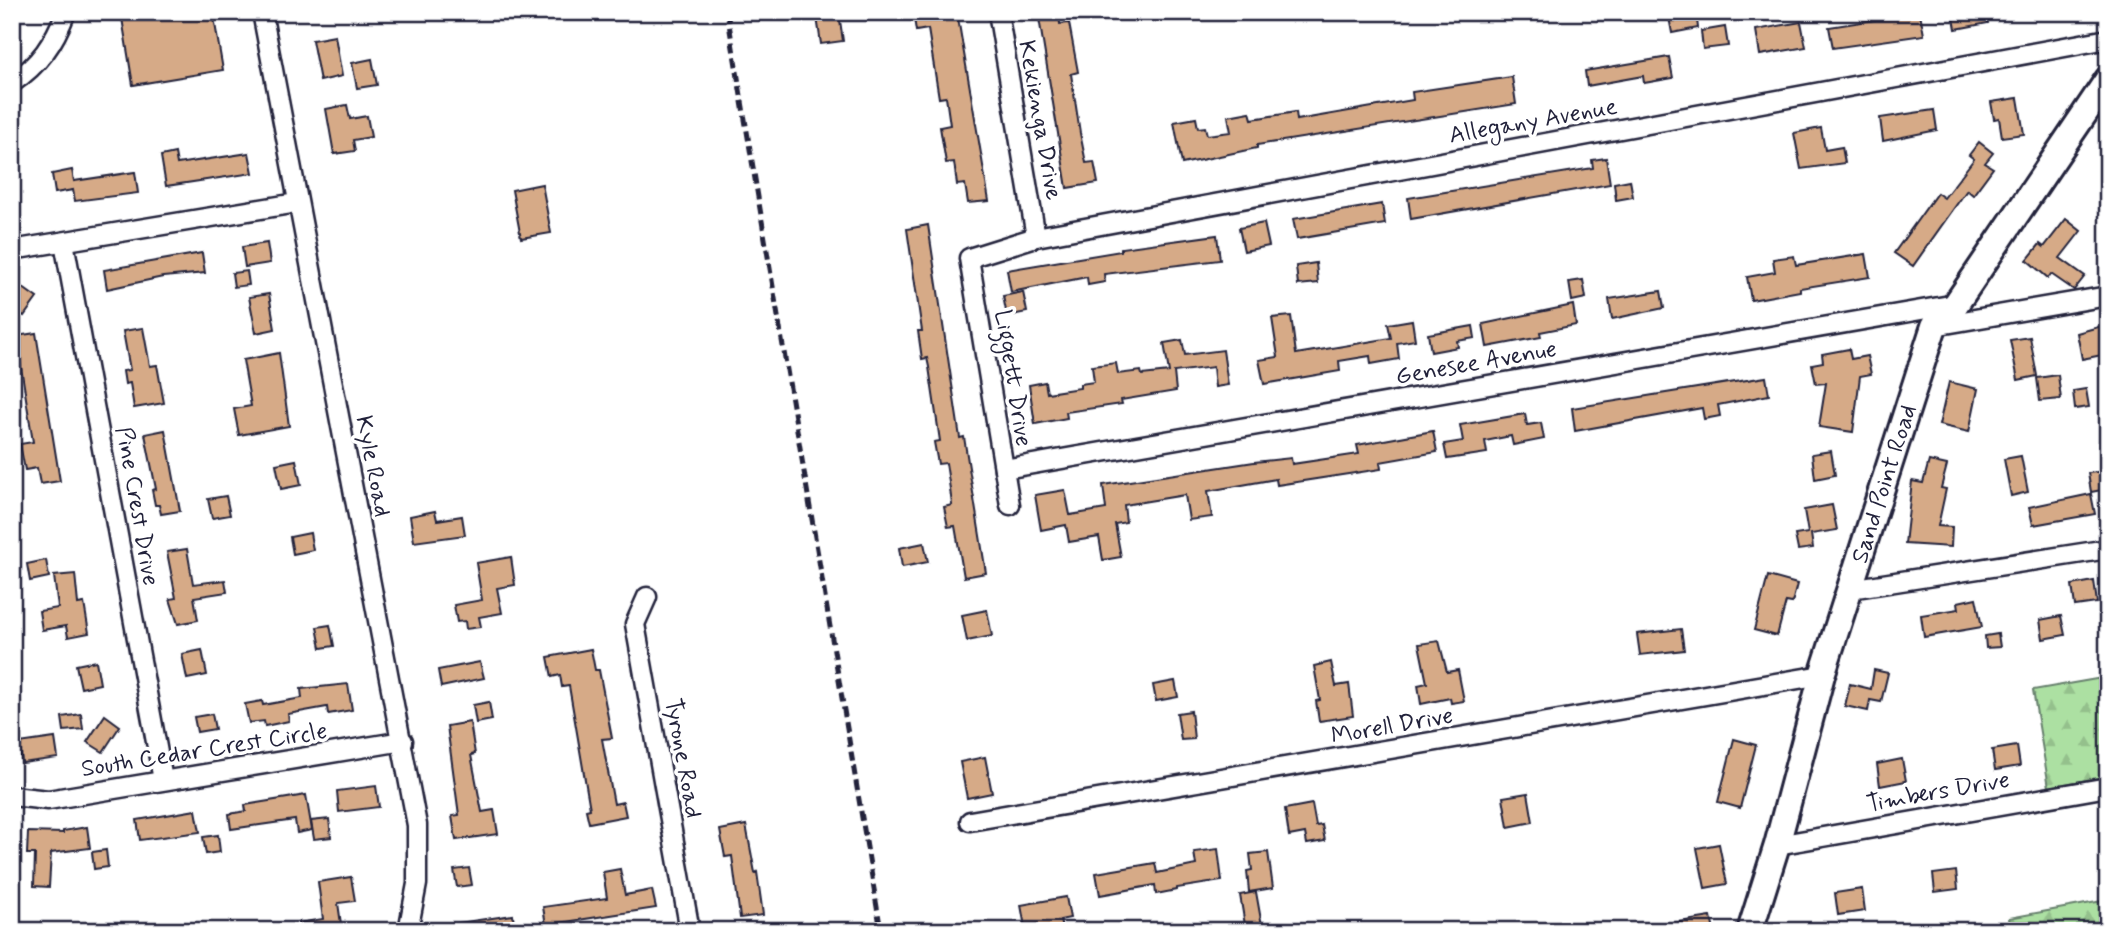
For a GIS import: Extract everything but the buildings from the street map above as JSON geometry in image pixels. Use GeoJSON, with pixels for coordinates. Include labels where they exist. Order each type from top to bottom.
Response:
{"type":"FeatureCollection","features":[{"type":"Feature","properties":{"kind":"street"},"geometry":{"type":"LineString","coordinates":[[12,83],[34,69],[54,41],[66,12]]}},
{"type":"Feature","properties":{"kind":"street","name":"Kyle Road"},"geometry":{"type":"LineString","coordinates":[[262,12],[417,825],[417,884],[408,931]]}},
{"type":"Feature","properties":{"kind":"street","name":"Kekienga Drive"},"geometry":{"type":"LineString","coordinates":[[998,12],[1036,237]]}},
{"type":"Feature","properties":{"kind":"street","name":"Allegany Avenue"},"geometry":{"type":"LineString","coordinates":[[969,258],[1036,237],[2108,39]]}},
{"type":"Feature","properties":{"kind":"street","name":"Sand Point Road"},"geometry":{"type":"LineString","coordinates":[[1750,931],[1777,845],[1822,675],[1934,326],[1956,304],[2108,79]]}},
{"type":"Feature","properties":{"kind":"street"},"geometry":{"type":"LineString","coordinates":[[12,250],[298,203]]}},
{"type":"Feature","properties":{"kind":"street","name":"Pine Crest Drive"},"geometry":{"type":"LineString","coordinates":[[64,242],[163,780]]}},
{"type":"Feature","properties":{"kind":"street","name":"Liggett Drive"},"geometry":{"type":"LineString","coordinates":[[969,258],[1010,505]]}},
{"type":"Feature","properties":{"kind":"street"},"geometry":{"type":"LineString","coordinates":[[1934,326],[2108,296]]}},
{"type":"Feature","properties":{"kind":"street","name":"Genesee Avenue"},"geometry":{"type":"LineString","coordinates":[[1004,468],[1956,304]]}},
{"type":"Feature","properties":{"kind":"street"},"geometry":{"type":"LineString","coordinates":[[1850,589],[2108,549]]}},
{"type":"Feature","properties":{"kind":"street","name":"Tyrone Road"},"geometry":{"type":"LineString","coordinates":[[646,597],[635,624],[690,931]]}},
{"type":"Feature","properties":{"kind":"street","name":"Morell Drive"},"geometry":{"type":"LineString","coordinates":[[970,821],[1822,675]]}},
{"type":"Feature","properties":{"kind":"street","name":"South Cedar Crest Circle"},"geometry":{"type":"LineString","coordinates":[[12,796],[48,800],[403,741]]}},
{"type":"Feature","properties":{"kind":"street","name":"Timbers Drive"},"geometry":{"type":"LineString","coordinates":[[1777,845],[2108,787]]}},
{"type":"Feature","properties":{"kind":"green space"},"geometry":{"type":"Polygon","coordinates":[[[2108,677],[2108,776],[2049,787],[2033,690],[2108,677]]]}},
{"type":"Feature","properties":{"kind":"green space"},"geometry":{"type":"Polygon","coordinates":[[[2108,900],[2108,931],[2011,931],[2009,918],[2108,900]]]}},
{"type":"Feature","properties":{"kind":"railway"},"geometry":{"type":"LineString","coordinates":[[727,12],[881,931]]}}]}
